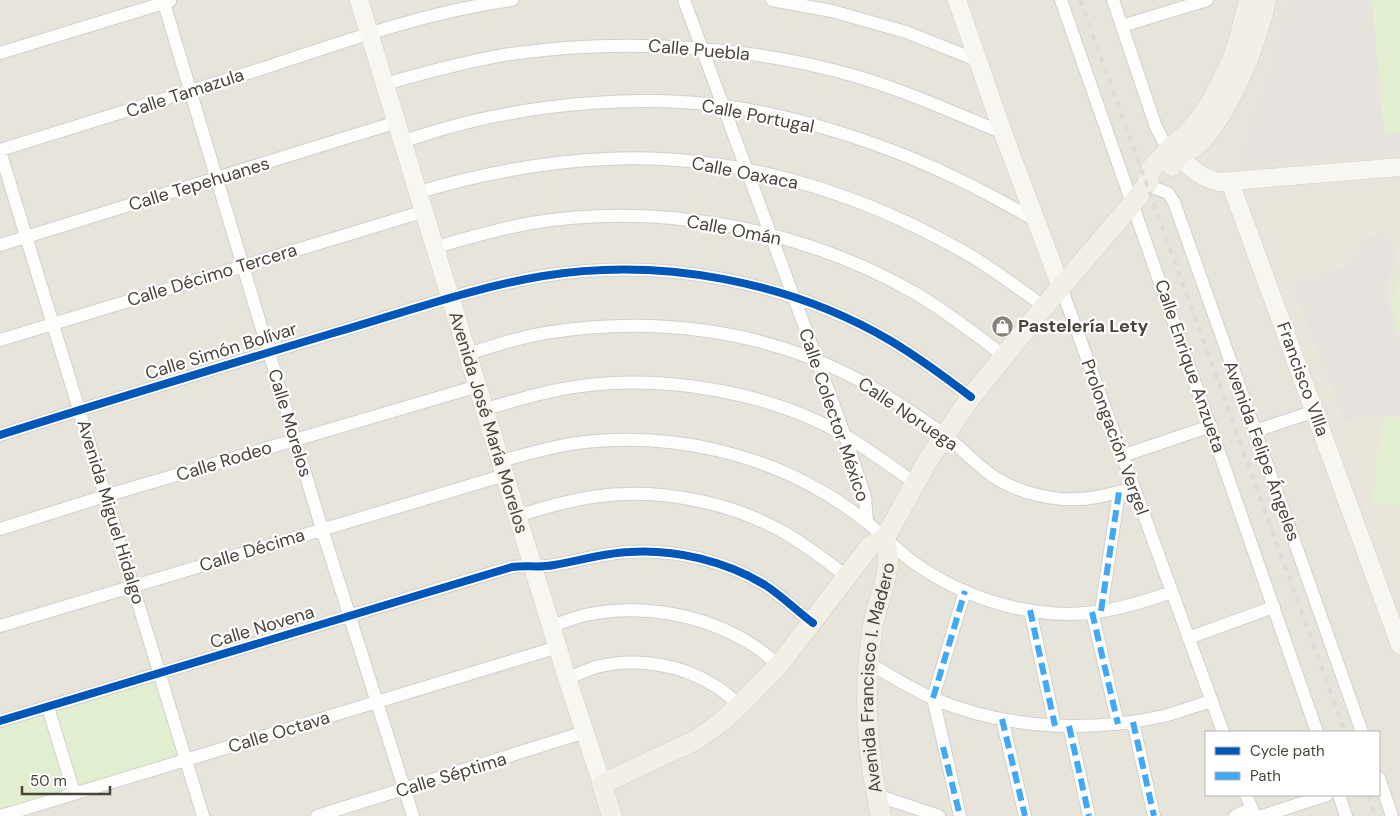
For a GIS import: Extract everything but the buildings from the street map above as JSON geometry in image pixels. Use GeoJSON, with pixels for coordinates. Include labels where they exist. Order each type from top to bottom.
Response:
{"type":"FeatureCollection","features":[{"type":"Feature","properties":{"kind":"main road"},"geometry":{"type":"LineString","coordinates":[[1175,152],[1213,99],[1234,53],[1249,0]]}},
{"type":"Feature","properties":{"kind":"main road"},"geometry":{"type":"LineString","coordinates":[[602,784],[696,740],[740,705],[779,665],[870,546],[885,538],[944,435],[971,397],[1044,307],[1132,204],[1147,185],[1151,170],[1175,152],[1200,143],[1213,125],[1233,90],[1254,44],[1266,0]]}},
{"type":"Feature","properties":{"kind":"main road","name":"Avenida Francisco I. Madero"},"geometry":{"type":"LineString","coordinates":[[881,816],[869,744],[867,692],[872,632],[889,563],[885,538]]}},
{"type":"Feature","properties":{"kind":"main road"},"geometry":{"type":"LineString","coordinates":[[849,574],[874,576],[884,582]]}},
{"type":"Feature","properties":{"kind":"main road","name":"Avenida José María Morelos"},"geometry":{"type":"LineString","coordinates":[[602,784],[612,816]]}},
{"type":"Feature","properties":{"kind":"street","name":"Avenida José María Morelos"},"geometry":{"type":"LineString","coordinates":[[359,0],[558,648],[602,784]]}},
{"type":"Feature","properties":{"kind":"street","name":"Calle Tamazula"},"geometry":{"type":"LineString","coordinates":[[0,151],[430,16],[512,0]]}},
{"type":"Feature","properties":{"kind":"street","name":"Calle Colector México"},"geometry":{"type":"LineString","coordinates":[[684,0],[845,436],[864,497],[867,522]]}},
{"type":"Feature","properties":{"kind":"street"},"geometry":{"type":"LineString","coordinates":[[772,0],[832,11],[906,32],[979,61]]}},
{"type":"Feature","properties":{"kind":"street","name":"Prolongación Vergel"},"geometry":{"type":"LineString","coordinates":[[957,0],[1003,133],[1037,221],[1223,731]]}},
{"type":"Feature","properties":{"kind":"street","name":"Calle Enrique Anzueta"},"geometry":{"type":"LineString","coordinates":[[1062,0],[1317,731]]}},
{"type":"Feature","properties":{"kind":"street"},"geometry":{"type":"LineString","coordinates":[[1113,0],[1156,127],[1164,142],[1195,172],[1206,179],[1230,182],[1400,167]]}},
{"type":"Feature","properties":{"kind":"street"},"geometry":{"type":"LineString","coordinates":[[1122,26],[1207,0]]}},
{"type":"Feature","properties":{"kind":"street"},"geometry":{"type":"LineString","coordinates":[[0,53],[166,1]]}},
{"type":"Feature","properties":{"kind":"street","name":"Calle Morelos"},"geometry":{"type":"LineString","coordinates":[[166,1],[268,353],[413,816]]}},
{"type":"Feature","properties":{"kind":"street","name":"Calle Puebla"},"geometry":{"type":"LineString","coordinates":[[385,84],[447,67],[510,54],[565,48],[638,45],[702,49],[778,58],[855,76],[929,102],[1003,133]]}},
{"type":"Feature","properties":{"kind":"street","name":"Calle Portugal"},"geometry":{"type":"LineString","coordinates":[[403,141],[465,123],[529,110],[603,103],[659,102],[723,106],[808,124],[890,150],[964,182],[1037,221]]}},
{"type":"Feature","properties":{"kind":"street","name":"Calle Tepehuanes"},"geometry":{"type":"LineString","coordinates":[[0,245],[397,122]]}},
{"type":"Feature","properties":{"kind":"street","name":"Avenida Miguel Hidalgo"},"geometry":{"type":"LineString","coordinates":[[0,151],[203,816]]}},
{"type":"Feature","properties":{"kind":"street","name":"Calle Oaxaca"},"geometry":{"type":"LineString","coordinates":[[419,192],[474,176],[512,169],[605,158],[689,161],[748,170],[848,198],[891,216],[931,235],[976,260],[1044,307]]}},
{"type":"Feature","properties":{"kind":"street","name":"Francisco VIlla"},"geometry":{"type":"LineString","coordinates":[[1230,182],[1400,645]]}},
{"type":"Feature","properties":{"kind":"street","name":"Avenida Felipe Ángeles"},"geometry":{"type":"LineString","coordinates":[[1147,185],[1168,193],[1174,202],[1362,731]]}},
{"type":"Feature","properties":{"kind":"street","name":"Calle Décimo Tercera"},"geometry":{"type":"LineString","coordinates":[[0,340],[425,211]]}},
{"type":"Feature","properties":{"kind":"street","name":"Calle Omán"},"geometry":{"type":"LineString","coordinates":[[436,247],[484,233],[532,223],[584,218],[613,216],[664,218],[721,224],[772,235],[822,250],[880,275],[953,317],[1004,356]]}},
{"type":"Feature","properties":{"kind":"street","name":"Calle Simón Bolívar"},"geometry":{"type":"LineString","coordinates":[[0,435],[451,298],[495,286],[545,276],[601,270],[647,270],[695,275],[751,285],[794,298],[845,318],[890,340],[931,366],[971,397]]}},
{"type":"Feature","properties":{"kind":"street","name":"Calle Noruega"},"geometry":{"type":"LineString","coordinates":[[468,354],[506,342],[551,332],[599,326],[673,327],[721,333],[766,344],[818,361],[879,390],[944,435],[987,472],[1015,488],[1038,495],[1064,499],[1096,498],[1134,488]]}},
{"type":"Feature","properties":{"kind":"street"},"geometry":{"type":"LineString","coordinates":[[486,409],[536,394],[589,385],[642,382],[686,386],[747,396],[797,413],[845,436],[915,483]]}},
{"type":"Feature","properties":{"kind":"street","name":"Calle Rodeo"},"geometry":{"type":"LineString","coordinates":[[0,529],[105,496],[478,386]]}},
{"type":"Feature","properties":{"kind":"street"},"geometry":{"type":"LineString","coordinates":[[1255,431],[1315,411]]}},
{"type":"Feature","properties":{"kind":"street"},"geometry":{"type":"LineString","coordinates":[[1122,456],[1211,426]]}},
{"type":"Feature","properties":{"kind":"street","name":"Calle Décima"},"geometry":{"type":"LineString","coordinates":[[0,626],[322,528],[503,468],[547,448],[595,441],[644,440],[692,444],[739,455],[784,472],[827,494],[867,522],[924,570],[965,591],[997,603],[1030,610],[1061,613],[1097,612],[1137,604],[1172,592]]}},
{"type":"Feature","properties":{"kind":"street"},"geometry":{"type":"LineString","coordinates":[[1118,724],[1097,612],[1119,492]]}},
{"type":"Feature","properties":{"kind":"street"},"geometry":{"type":"LineString","coordinates":[[518,516],[555,504],[594,497],[633,494],[682,498],[710,504],[748,516],[783,532],[849,574]]}},
{"type":"Feature","properties":{"kind":"street","name":"Calle Novena"},"geometry":{"type":"LineString","coordinates":[[0,721],[512,567],[554,566],[591,556],[630,552],[668,553],[700,559],[734,570],[765,586],[813,623]]}},
{"type":"Feature","properties":{"kind":"street"},"geometry":{"type":"LineString","coordinates":[[960,816],[933,698],[965,591]]}},
{"type":"Feature","properties":{"kind":"street"},"geometry":{"type":"LineString","coordinates":[[1188,638],[1274,607]]}},
{"type":"Feature","properties":{"kind":"street"},"geometry":{"type":"LineString","coordinates":[[552,626],[585,615],[619,610],[654,611],[688,617],[721,628],[752,644],[779,665]]}},
{"type":"Feature","properties":{"kind":"street"},"geometry":{"type":"LineString","coordinates":[[1030,610],[1055,726]]}},
{"type":"Feature","properties":{"kind":"street","name":"Calle Octava"},"geometry":{"type":"LineString","coordinates":[[0,815],[558,648]]}},
{"type":"Feature","properties":{"kind":"street"},"geometry":{"type":"LineString","coordinates":[[568,678],[596,667],[627,663],[658,664],[688,672],[715,686],[740,705]]}},
{"type":"Feature","properties":{"kind":"street"},"geometry":{"type":"LineString","coordinates":[[869,663],[900,682],[962,709],[1002,719],[1055,726],[1133,722],[1165,716],[1211,700]]}},
{"type":"Feature","properties":{"kind":"street"},"geometry":{"type":"LineString","coordinates":[[48,707],[74,793]]}},
{"type":"Feature","properties":{"kind":"street"},"geometry":{"type":"LineString","coordinates":[[1002,719],[1025,816]]}},
{"type":"Feature","properties":{"kind":"street"},"geometry":{"type":"LineString","coordinates":[[1133,722],[1154,816]]}},
{"type":"Feature","properties":{"kind":"street"},"geometry":{"type":"LineString","coordinates":[[1069,726],[1089,816]]}},
{"type":"Feature","properties":{"kind":"street","name":"Calle Séptima"},"geometry":{"type":"LineString","coordinates":[[317,816],[585,732]]}},
{"type":"Feature","properties":{"kind":"street"},"geometry":{"type":"LineString","coordinates":[[1380,781],[1392,816]]}},
{"type":"Feature","properties":{"kind":"street"},"geometry":{"type":"LineString","coordinates":[[876,795],[939,816]]}},
{"type":"Feature","properties":{"kind":"street"},"geometry":{"type":"LineString","coordinates":[[1235,816],[1253,812],[1246,796]]}},
{"type":"Feature","properties":{"kind":"street"},"geometry":{"type":"LineString","coordinates":[[1262,816],[1323,796]]}},
{"type":"Feature","properties":{"kind":"street"},"geometry":{"type":"LineString","coordinates":[[1339,796],[1346,816]]}},
{"type":"Feature","properties":{"kind":"shaded area"},"geometry":{"type":"Polygon","coordinates":[[[0,0],[1400,0],[1400,816],[0,816],[0,0]]]}},
{"type":"Feature","properties":{"kind":"shaded area"},"geometry":{"type":"Polygon","coordinates":[[[1289,0],[1400,0],[1400,154],[1240,163],[1274,62],[1289,0]]]}},
{"type":"Feature","properties":{"kind":"shaded area"},"geometry":{"type":"Polygon","coordinates":[[[1400,182],[1400,607],[1251,197],[1400,182]]]}},
{"type":"Feature","properties":{"kind":"shaded area"},"geometry":{"type":"Polygon","coordinates":[[[1382,234],[1397,253],[1386,285],[1390,316],[1400,344],[1400,416],[1363,415],[1345,422],[1292,285],[1350,265],[1367,237],[1382,234]]]}},
{"type":"Feature","properties":{"kind":"green space"},"geometry":{"type":"Polygon","coordinates":[[[1372,0],[1400,0],[1400,133],[1384,135],[1372,0]]]}},
{"type":"Feature","properties":{"kind":"green space"},"geometry":{"type":"Polygon","coordinates":[[[1400,268],[1400,333],[1395,317],[1394,292],[1400,268]]]}},
{"type":"Feature","properties":{"kind":"green space"},"geometry":{"type":"Polygon","coordinates":[[[1383,416],[1400,419],[1400,507],[1371,503],[1383,416]]]}},
{"type":"Feature","properties":{"kind":"green space"},"geometry":{"type":"Polygon","coordinates":[[[159,676],[183,757],[3,813],[0,804],[0,724],[159,676]]]}},
{"type":"Feature","properties":{"kind":"railway"},"geometry":{"type":"LineString","coordinates":[[1080,0],[1345,731]]}},
{"type":"Feature","properties":{"kind":"railway"},"geometry":{"type":"LineString","coordinates":[[1368,796],[1375,816]]}},
{"type":"Feature","properties":{"kind":"marked path"},"geometry":{"type":"LineString","coordinates":[[1101,611],[1119,492]]}},
{"type":"Feature","properties":{"kind":"marked path"},"geometry":{"type":"LineString","coordinates":[[933,698],[965,591]]}},
{"type":"Feature","properties":{"kind":"marked path"},"geometry":{"type":"LineString","coordinates":[[1030,610],[1055,726]]}},
{"type":"Feature","properties":{"kind":"marked path"},"geometry":{"type":"LineString","coordinates":[[1092,612],[1118,724]]}},
{"type":"Feature","properties":{"kind":"marked path"},"geometry":{"type":"LineString","coordinates":[[1002,719],[1025,816]]}},
{"type":"Feature","properties":{"kind":"marked path"},"geometry":{"type":"LineString","coordinates":[[1133,722],[1154,816]]}},
{"type":"Feature","properties":{"kind":"marked path"},"geometry":{"type":"LineString","coordinates":[[1069,726],[1089,816]]}},
{"type":"Feature","properties":{"kind":"marked path"},"geometry":{"type":"LineString","coordinates":[[943,747],[960,816]]}},
{"type":"Feature","properties":{"kind":"cycle path"},"geometry":{"type":"LineString","coordinates":[[0,435],[462,294],[543,276],[587,271],[678,272],[723,279],[767,289],[810,303],[852,320],[891,341],[971,397]]}},
{"type":"Feature","properties":{"kind":"cycle path"},"geometry":{"type":"LineString","coordinates":[[0,721],[512,567],[549,566],[600,555],[646,552],[664,553],[700,558],[717,563],[734,569],[765,585],[813,623]]}},
{"type":"Feature","properties":{"kind":"place","name":"Pastelería Lety"},"geometry":{"type":"Point","coordinates":[1002,326]}}]}
